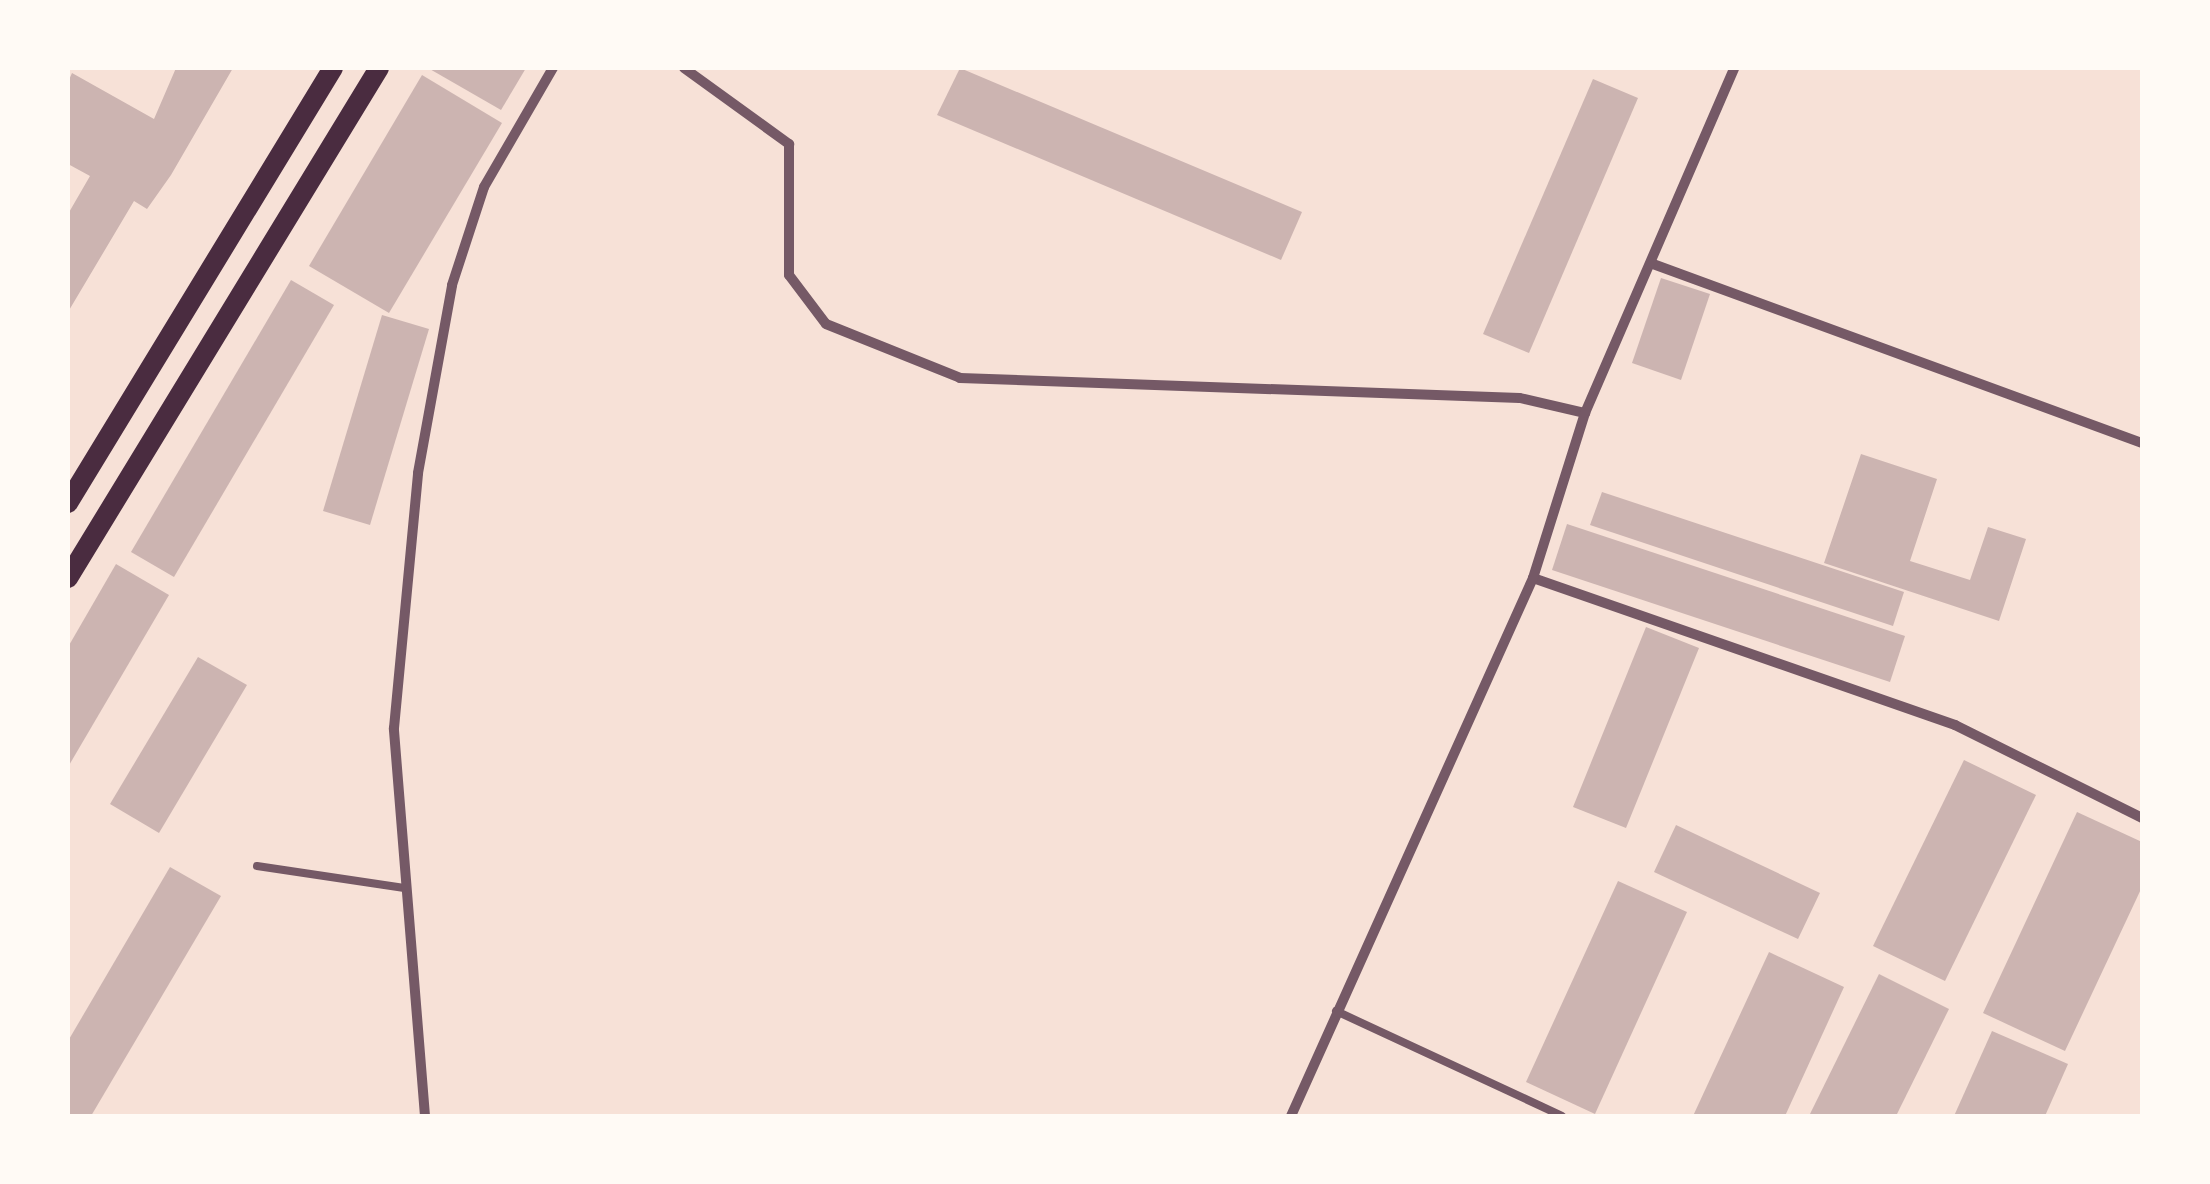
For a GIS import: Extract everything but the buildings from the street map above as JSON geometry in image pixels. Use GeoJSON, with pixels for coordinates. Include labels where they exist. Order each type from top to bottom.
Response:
{"type":"FeatureCollection","features":[{"type":"Feature","properties":{"kind":"main road"},"geometry":{"type":"LineString","coordinates":[[68,503],[333,68]]}},
{"type":"Feature","properties":{"kind":"main road"},"geometry":{"type":"LineString","coordinates":[[68,578],[379,68]]}},
{"type":"Feature","properties":{"kind":"street"},"geometry":{"type":"LineString","coordinates":[[425,1116],[394,728],[418,473],[452,285],[484,187],[553,68]]}},
{"type":"Feature","properties":{"kind":"street"},"geometry":{"type":"LineString","coordinates":[[684,68],[790,144],[789,275],[826,324],[960,378],[1520,398],[1585,413]]}},
{"type":"Feature","properties":{"kind":"street"},"geometry":{"type":"LineString","coordinates":[[1291,1116],[1533,578],[1585,413],[1734,68]]}},
{"type":"Feature","properties":{"kind":"street"},"geometry":{"type":"LineString","coordinates":[[1652,264],[2142,443]]}},
{"type":"Feature","properties":{"kind":"street"},"geometry":{"type":"LineString","coordinates":[[1533,578],[1955,725],[2142,818]]}},
{"type":"Feature","properties":{"kind":"lane"},"geometry":{"type":"LineString","coordinates":[[257,866],[404,888]]}},
{"type":"Feature","properties":{"kind":"lane"},"geometry":{"type":"LineString","coordinates":[[1336,1010],[1562,1116]]}}]}
